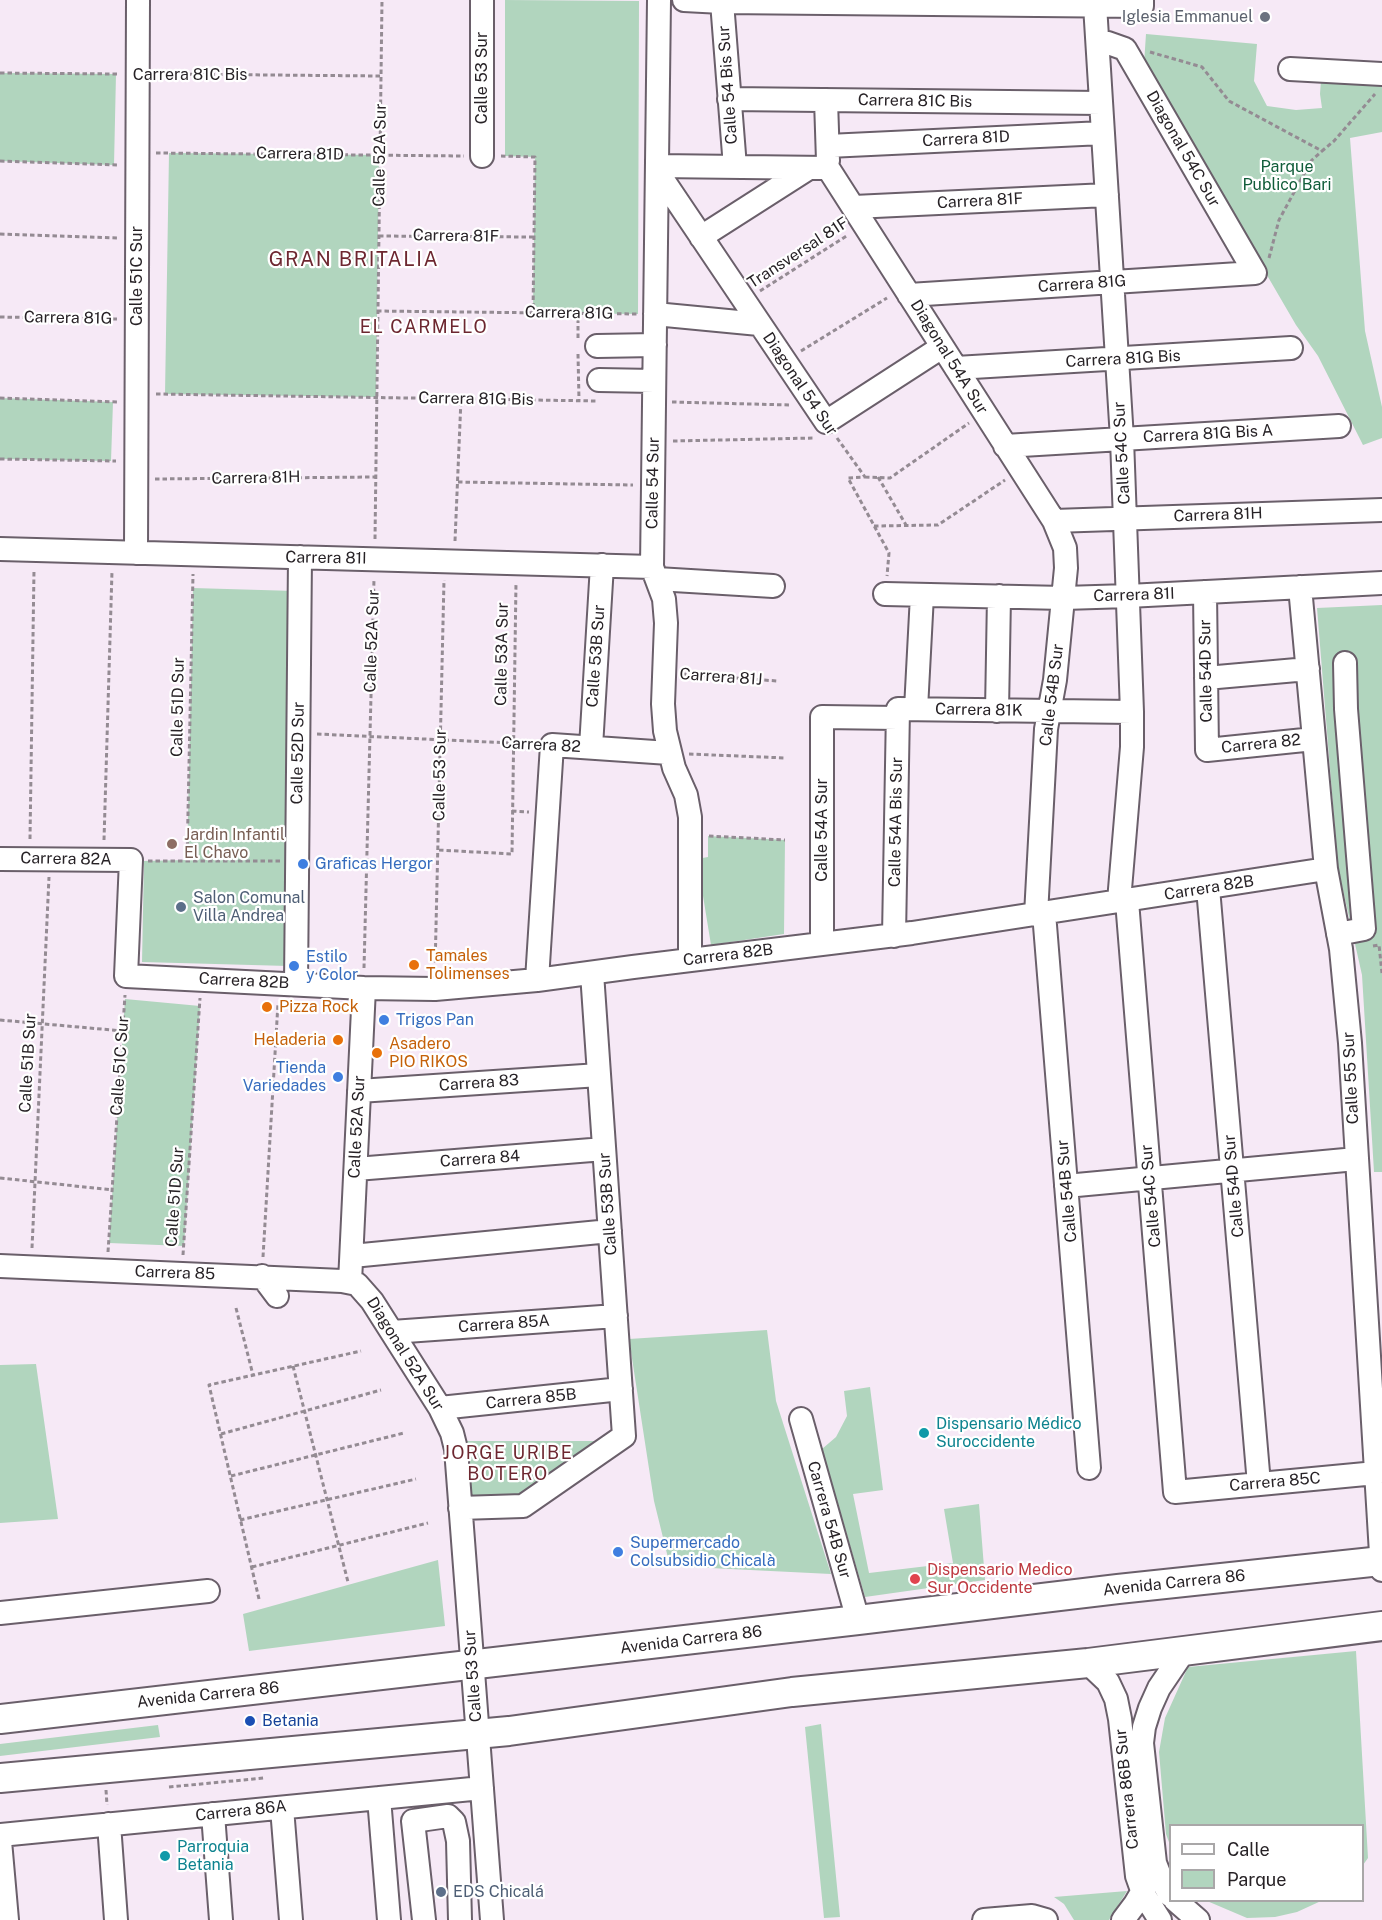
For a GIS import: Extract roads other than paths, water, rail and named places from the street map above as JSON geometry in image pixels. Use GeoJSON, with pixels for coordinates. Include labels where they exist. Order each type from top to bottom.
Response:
{"type":"FeatureCollection","features":[{"type":"Feature","properties":{"kind":"main road","name":"Avenida Carrera 86"},"geometry":{"type":"LineString","coordinates":[[0,1719],[1118,1589],[1382,1561]]}},
{"type":"Feature","properties":{"kind":"main road"},"geometry":{"type":"LineString","coordinates":[[0,1778],[545,1727],[792,1692],[1088,1663],[1382,1626]]}},
{"type":"Feature","properties":{"kind":"street","name":"Calle 51C Sur"},"geometry":{"type":"LineString","coordinates":[[136,553],[138,0]]}},
{"type":"Feature","properties":{"kind":"street","name":"Calle 53 Sur"},"geometry":{"type":"LineString","coordinates":[[482,0],[482,156]]}},
{"type":"Feature","properties":{"kind":"street","name":"Calle 54 Sur"},"geometry":{"type":"LineString","coordinates":[[659,0],[653,441],[655,573],[665,608],[667,638],[663,718],[669,753],[688,805],[690,960]]}},
{"type":"Feature","properties":{"kind":"street"},"geometry":{"type":"LineString","coordinates":[[684,0],[1037,2],[1095,5],[1142,3]]}},
{"type":"Feature","properties":{"kind":"street","name":"Calle 54 Bis Sur"},"geometry":{"type":"LineString","coordinates":[[716,1],[735,167]]}},
{"type":"Feature","properties":{"kind":"street","name":"Calle 54C Sur"},"geometry":{"type":"LineString","coordinates":[[1095,5],[1122,440],[1132,712],[1123,901],[1175,1492]]}},
{"type":"Feature","properties":{"kind":"street","name":"Diagonal 54C Sur"},"geometry":{"type":"LineString","coordinates":[[1098,41],[1125,49],[1255,273]]}},
{"type":"Feature","properties":{"kind":"street"},"geometry":{"type":"LineString","coordinates":[[1290,69],[1381,82]]}},
{"type":"Feature","properties":{"kind":"street","name":"Carrera 81C Bis"},"geometry":{"type":"LineString","coordinates":[[729,99],[1101,103]]}},
{"type":"Feature","properties":{"kind":"street"},"geometry":{"type":"LineString","coordinates":[[701,237],[819,168],[828,146],[826,100]]}},
{"type":"Feature","properties":{"kind":"street","name":"Carrera 81D"},"geometry":{"type":"LineString","coordinates":[[828,146],[1103,133]]}},
{"type":"Feature","properties":{"kind":"street"},"geometry":{"type":"LineString","coordinates":[[657,169],[819,168]]}},
{"type":"Feature","properties":{"kind":"street","name":"Diagonal 54A Sur"},"geometry":{"type":"LineString","coordinates":[[819,168],[859,216],[1054,521],[1065,548]]}},
{"type":"Feature","properties":{"kind":"street","name":"Diagonal 54 Sur"},"geometry":{"type":"LineString","coordinates":[[657,169],[826,422],[942,347]]}},
{"type":"Feature","properties":{"kind":"street","name":"Carrera 81F"},"geometry":{"type":"LineString","coordinates":[[859,216],[1107,195]]}},
{"type":"Feature","properties":{"kind":"street","name":"Carrera 81G"},"geometry":{"type":"LineString","coordinates":[[907,291],[1255,273]]}},
{"type":"Feature","properties":{"kind":"street"},"geometry":{"type":"LineString","coordinates":[[655,314],[759,324]]}},
{"type":"Feature","properties":{"kind":"street"},"geometry":{"type":"LineString","coordinates":[[585,348],[654,345]]}},
{"type":"Feature","properties":{"kind":"street","name":"Carrera 81G Bis"},"geometry":{"type":"LineString","coordinates":[[956,368],[1291,348]]}},
{"type":"Feature","properties":{"kind":"street"},"geometry":{"type":"LineString","coordinates":[[599,390],[654,391]]}},
{"type":"Feature","properties":{"kind":"street","name":"Carrera 81G Bis A"},"geometry":{"type":"LineString","coordinates":[[1005,446],[1339,426]]}},
{"type":"Feature","properties":{"kind":"street","name":"Carrera 81H"},"geometry":{"type":"LineString","coordinates":[[1054,521],[1382,510]]}},
{"type":"Feature","properties":{"kind":"street","name":"Calle 54B Sur"},"geometry":{"type":"LineString","coordinates":[[1065,548],[1064,598],[1055,680],[1046,729],[1040,914],[1066,1186],[1089,1468]]}},
{"type":"Feature","properties":{"kind":"street","name":"Carrera 81I"},"geometry":{"type":"LineString","coordinates":[[0,549],[602,565],[773,586]]}},
{"type":"Feature","properties":{"kind":"street","name":"Calle 52D Sur"},"geometry":{"type":"LineString","coordinates":[[288,983],[296,861],[300,557]]}},
{"type":"Feature","properties":{"kind":"street","name":"Calle 53B Sur"},"geometry":{"type":"LineString","coordinates":[[591,747],[602,565]]}},
{"type":"Feature","properties":{"kind":"street","name":"Carrera 81I"},"geometry":{"type":"LineString","coordinates":[[885,594],[1064,598],[1382,583]]}},
{"type":"Feature","properties":{"kind":"street","name":"Calle 55 Sur"},"geometry":{"type":"LineString","coordinates":[[1300,587],[1326,869],[1340,942],[1350,1043],[1356,1159],[1373,1297],[1377,1402],[1376,1473],[1382,1570]]}},
{"type":"Feature","properties":{"kind":"street","name":"Calle 54D Sur"},"geometry":{"type":"LineString","coordinates":[[1205,592],[1207,750]]}},
{"type":"Feature","properties":{"kind":"street","name":"Calle 54A Bis Sur"},"geometry":{"type":"LineString","coordinates":[[894,936],[904,712],[922,595]]}},
{"type":"Feature","properties":{"kind":"street"},"geometry":{"type":"LineString","coordinates":[[997,711],[999,596]]}},
{"type":"Feature","properties":{"kind":"street"},"geometry":{"type":"LineString","coordinates":[[1340,942],[1364,928],[1346,709],[1345,663]]}},
{"type":"Feature","properties":{"kind":"street"},"geometry":{"type":"LineString","coordinates":[[1206,678],[1308,669]]}},
{"type":"Feature","properties":{"kind":"street","name":"Carrera 81K"},"geometry":{"type":"LineString","coordinates":[[822,717],[904,712],[1132,712]]}},
{"type":"Feature","properties":{"kind":"street","name":"Calle 54A Sur"},"geometry":{"type":"LineString","coordinates":[[822,717],[822,944]]}},
{"type":"Feature","properties":{"kind":"street","name":"Carrera 82"},"geometry":{"type":"LineString","coordinates":[[1207,750],[1314,739]]}},
{"type":"Feature","properties":{"kind":"street","name":"Carrera 82"},"geometry":{"type":"LineString","coordinates":[[537,980],[552,745],[669,753]]}},
{"type":"Feature","properties":{"kind":"street","name":"Carrera 82A"},"geometry":{"type":"LineString","coordinates":[[0,859],[131,860],[126,976]]}},
{"type":"Feature","properties":{"kind":"street","name":"Carrera 82B"},"geometry":{"type":"LineString","coordinates":[[126,976],[364,988],[435,989],[537,980],[894,936],[1326,869]]}},
{"type":"Feature","properties":{"kind":"street","name":"Calle 54D Sur"},"geometry":{"type":"LineString","coordinates":[[1208,888],[1259,1484]]}},
{"type":"Feature","properties":{"kind":"street","name":"Calle 53B Sur"},"geometry":{"type":"LineString","coordinates":[[460,1508],[523,1506],[624,1436],[592,973]]}},
{"type":"Feature","properties":{"kind":"street","name":"Calle 52A Sur"},"geometry":{"type":"LineString","coordinates":[[350,1282],[364,988]]}},
{"type":"Feature","properties":{"kind":"street","name":"Carrera 83"},"geometry":{"type":"LineString","coordinates":[[359,1091],[599,1075]]}},
{"type":"Feature","properties":{"kind":"street","name":"Carrera 84"},"geometry":{"type":"LineString","coordinates":[[356,1169],[604,1149]]}},
{"type":"Feature","properties":{"kind":"street"},"geometry":{"type":"LineString","coordinates":[[1066,1186],[1356,1159]]}},
{"type":"Feature","properties":{"kind":"street"},"geometry":{"type":"LineString","coordinates":[[352,1256],[610,1231]]}},
{"type":"Feature","properties":{"kind":"street","name":"Carrera 85"},"geometry":{"type":"LineString","coordinates":[[0,1266],[182,1272],[350,1282]]}},
{"type":"Feature","properties":{"kind":"street"},"geometry":{"type":"LineString","coordinates":[[262,1276],[277,1296]]}},
{"type":"Feature","properties":{"kind":"street","name":"Diagonal 52A Sur"},"geometry":{"type":"LineString","coordinates":[[350,1282],[363,1289],[440,1408],[452,1433]]}},
{"type":"Feature","properties":{"kind":"street","name":"Carrera 85A"},"geometry":{"type":"LineString","coordinates":[[392,1332],[616,1316]]}},
{"type":"Feature","properties":{"kind":"street","name":"Carrera 85B"},"geometry":{"type":"LineString","coordinates":[[440,1408],[621,1389]]}},
{"type":"Feature","properties":{"kind":"street","name":"Carrera 54B Sur"},"geometry":{"type":"LineString","coordinates":[[801,1419],[858,1620]]}},
{"type":"Feature","properties":{"kind":"street","name":"Calle 53 Sur"},"geometry":{"type":"LineString","coordinates":[[452,1433],[456,1449],[492,1920]]}},
{"type":"Feature","properties":{"kind":"street","name":"Carrera 85C"},"geometry":{"type":"LineString","coordinates":[[1175,1492],[1376,1473]]}},
{"type":"Feature","properties":{"kind":"street"},"geometry":{"type":"LineString","coordinates":[[0,1613],[208,1591]]}},
{"type":"Feature","properties":{"kind":"street","name":"Carrera 86B Sur"},"geometry":{"type":"LineString","coordinates":[[1169,1893],[1155,1863],[1142,1743],[1144,1727],[1159,1688],[1184,1651]]}},
{"type":"Feature","properties":{"kind":"street","name":"Carrera 86B Sur"},"geometry":{"type":"LineString","coordinates":[[1088,1663],[1108,1682],[1116,1699],[1135,1864],[1143,1893],[1160,1920]]}},
{"type":"Feature","properties":{"kind":"street","name":"Carrera 86A"},"geometry":{"type":"LineString","coordinates":[[0,1835],[482,1788]]}},
{"type":"Feature","properties":{"kind":"street"},"geometry":{"type":"LineString","coordinates":[[379,1798],[389,1913],[423,1913],[413,1821]]}},
{"type":"Feature","properties":{"kind":"street"},"geometry":{"type":"LineString","coordinates":[[282,1808],[291,1920]]}},
{"type":"Feature","properties":{"kind":"street"},"geometry":{"type":"LineString","coordinates":[[213,1814],[221,1920]]}},
{"type":"Feature","properties":{"kind":"street"},"geometry":{"type":"LineString","coordinates":[[381,1825],[448,1816],[454,1822],[458,1841],[460,1920]]}},
{"type":"Feature","properties":{"kind":"street"},"geometry":{"type":"LineString","coordinates":[[109,1824],[116,1920]]}},
{"type":"Feature","properties":{"kind":"street"},"geometry":{"type":"LineString","coordinates":[[458,1841],[486,1837]]}},
{"type":"Feature","properties":{"kind":"street"},"geometry":{"type":"LineString","coordinates":[[0,1841],[7,1920]]}},
{"type":"Feature","properties":{"kind":"street"},"geometry":{"type":"LineString","coordinates":[[1123,1920],[1143,1893],[1155,1863]]}},
{"type":"Feature","properties":{"kind":"street"},"geometry":{"type":"LineString","coordinates":[[459,1895],[490,1892]]}},
{"type":"Feature","properties":{"kind":"street"},"geometry":{"type":"LineString","coordinates":[[1177,1902],[1198,1920]]}},
{"type":"Feature","properties":{"kind":"street"},"geometry":{"type":"LineString","coordinates":[[984,1920],[1032,1916],[1046,1920]]}},
{"type":"Feature","properties":{"kind":"place","name":"Iglesia Emmanuel"},"geometry":{"type":"Point","coordinates":[1265,17]}},
{"type":"Feature","properties":{"kind":"place","name":"Jardin Infantil El Chavo"},"geometry":{"type":"Point","coordinates":[172,844]}},
{"type":"Feature","properties":{"kind":"place","name":"Graficas Hergor"},"geometry":{"type":"Point","coordinates":[303,864]}},
{"type":"Feature","properties":{"kind":"place","name":"Salon Comunal Villa Andrea"},"geometry":{"type":"Point","coordinates":[181,907]}},
{"type":"Feature","properties":{"kind":"place","name":"Tamales Tolimenses"},"geometry":{"type":"Point","coordinates":[414,965]}},
{"type":"Feature","properties":{"kind":"place","name":"Estilo y Color"},"geometry":{"type":"Point","coordinates":[294,966]}},
{"type":"Feature","properties":{"kind":"place","name":"Pizza Rock"},"geometry":{"type":"Point","coordinates":[267,1007]}},
{"type":"Feature","properties":{"kind":"place","name":"Trigos Pan"},"geometry":{"type":"Point","coordinates":[384,1020]}},
{"type":"Feature","properties":{"kind":"place","name":"Heladeria"},"geometry":{"type":"Point","coordinates":[338,1040]}},
{"type":"Feature","properties":{"kind":"place","name":"Asadero PIO RIKOS"},"geometry":{"type":"Point","coordinates":[377,1053]}},
{"type":"Feature","properties":{"kind":"place","name":"Tienda Variedades"},"geometry":{"type":"Point","coordinates":[338,1077]}},
{"type":"Feature","properties":{"kind":"place","name":"Dispensario Médico Suroccidente"},"geometry":{"type":"Point","coordinates":[924,1433]}},
{"type":"Feature","properties":{"kind":"place","name":"Supermercado Colsubsidio Chicalà"},"geometry":{"type":"Point","coordinates":[618,1552]}},
{"type":"Feature","properties":{"kind":"place","name":"Dispensario Medico Sur Occidente"},"geometry":{"type":"Point","coordinates":[915,1579]}},
{"type":"Feature","properties":{"kind":"place","name":"Betania"},"geometry":{"type":"Point","coordinates":[250,1721]}},
{"type":"Feature","properties":{"kind":"place","name":"Parroquia Betania"},"geometry":{"type":"Point","coordinates":[165,1856]}},
{"type":"Feature","properties":{"kind":"place","name":"EDS Chicalá"},"geometry":{"type":"Point","coordinates":[441,1892]}},
{"type":"Feature","properties":{"kind":"district","name":"GRAN BRITALIA"},"geometry":{"type":"Point","coordinates":[354,260]}},
{"type":"Feature","properties":{"kind":"district","name":"EL CARMELO"},"geometry":{"type":"Point","coordinates":[424,327]}},
{"type":"Feature","properties":{"kind":"district","name":"JORGE URIBE BOTERO"},"geometry":{"type":"Point","coordinates":[508,1463]}},
{"type":"Feature","properties":{"kind":"park label","name":"Parque Publico Bari"},"geometry":{"type":"Point","coordinates":[1287,176]}}]}
